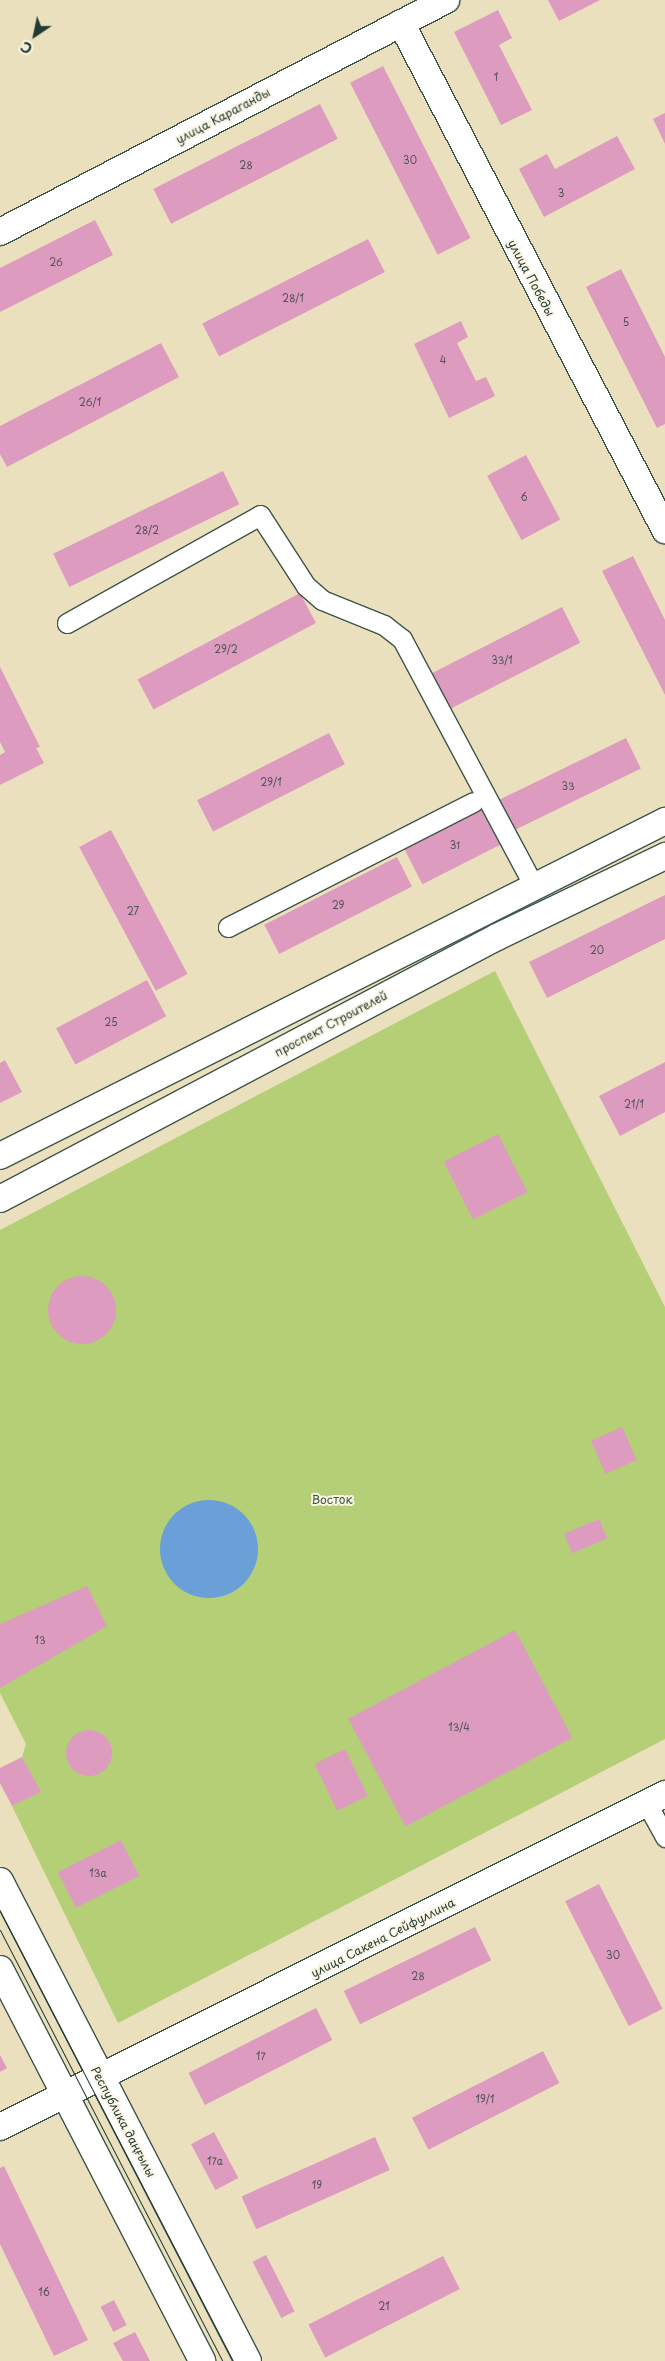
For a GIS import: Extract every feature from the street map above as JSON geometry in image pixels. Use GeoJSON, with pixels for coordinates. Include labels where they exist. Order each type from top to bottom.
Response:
{"type":"FeatureCollection","features":[{"type":"Feature","properties":{"kind":"street","name":"улица Караганды"},"geometry":{"type":"LineString","coordinates":[[0,232],[446,0]]}},
{"type":"Feature","properties":{"kind":"street","name":"улица Победы"},"geometry":{"type":"LineString","coordinates":[[401,23],[665,530]]}},
{"type":"Feature","properties":{"kind":"street"},"geometry":{"type":"LineString","coordinates":[[67,623],[260,515],[306,586],[322,600],[384,625],[402,639],[533,884]]}},
{"type":"Feature","properties":{"kind":"street"},"geometry":{"type":"LineString","coordinates":[[228,928],[473,802]]}},
{"type":"Feature","properties":{"kind":"street"},"geometry":{"type":"LineString","coordinates":[[0,1156],[533,884],[665,821]]}},
{"type":"Feature","properties":{"kind":"street","name":"проспект Строителей"},"geometry":{"type":"LineString","coordinates":[[0,1199],[497,936],[665,856]]}},
{"type":"Feature","properties":{"kind":"street"},"geometry":{"type":"LineString","coordinates":[[656,1799],[665,1837]]}},
{"type":"Feature","properties":{"kind":"street","name":"улица Сакена Сейфуллина"},"geometry":{"type":"LineString","coordinates":[[64,2094],[656,1799]]}},
{"type":"Feature","properties":{"kind":"street","name":"Республика даңғылы"},"geometry":{"type":"LineString","coordinates":[[0,1881],[99,2078],[248,2361]]}},
{"type":"Feature","properties":{"kind":"street"},"geometry":{"type":"LineString","coordinates":[[0,1969],[202,2361]]}},
{"type":"Feature","properties":{"kind":"street"},"geometry":{"type":"LineString","coordinates":[[0,2127],[64,2094]]}},
{"type":"Feature","properties":{"kind":"green space","name":"Восток"},"geometry":{"type":"Polygon","coordinates":[[[495,971],[665,1307],[665,1739],[118,2023],[12,1806],[40,1792],[22,1757],[26,1744],[0,1693],[0,1230],[495,971]]]}},
{"type":"Feature","properties":{"kind":"water"},"geometry":{"type":"Polygon","coordinates":[[[209,1500],[228,1504],[244,1514],[254,1530],[258,1549],[254,1568],[244,1584],[228,1594],[209,1598],[190,1594],[174,1584],[164,1568],[160,1549],[164,1530],[174,1514],[190,1504],[209,1500]]]}},
{"type":"Feature","properties":{"kind":"building"},"geometry":{"type":"Polygon","coordinates":[[[548,0],[600,0],[559,21],[548,0]]]}},
{"type":"Feature","properties":{"kind":"building"},"geometry":{"type":"Polygon","coordinates":[[[498,10],[512,38],[499,45],[532,110],[501,125],[454,32],[498,10]]]}},
{"type":"Feature","properties":{"kind":"building"},"geometry":{"type":"Polygon","coordinates":[[[383,66],[471,238],[438,255],[350,83],[383,66]]]}},
{"type":"Feature","properties":{"kind":"building"},"geometry":{"type":"Polygon","coordinates":[[[320,104],[338,139],[171,224],[153,189],[320,104]]]}},
{"type":"Feature","properties":{"kind":"building"},"geometry":{"type":"Polygon","coordinates":[[[665,113],[665,144],[653,119],[665,113]]]}},
{"type":"Feature","properties":{"kind":"building"},"geometry":{"type":"Polygon","coordinates":[[[617,136],[635,169],[544,217],[519,169],[547,154],[555,169],[617,136]]]}},
{"type":"Feature","properties":{"kind":"building"},"geometry":{"type":"Polygon","coordinates":[[[95,220],[113,255],[0,312],[0,268],[95,220]]]}},
{"type":"Feature","properties":{"kind":"building"},"geometry":{"type":"Polygon","coordinates":[[[368,239],[385,272],[219,356],[202,323],[368,239]]]}},
{"type":"Feature","properties":{"kind":"building"},"geometry":{"type":"Polygon","coordinates":[[[621,269],[665,357],[665,424],[657,428],[586,287],[621,269]]]}},
{"type":"Feature","properties":{"kind":"building"},"geometry":{"type":"Polygon","coordinates":[[[461,321],[468,337],[457,343],[476,381],[486,377],[495,396],[449,418],[414,344],[461,321]]]}},
{"type":"Feature","properties":{"kind":"building"},"geometry":{"type":"Polygon","coordinates":[[[161,343],[179,377],[7,467],[0,454],[0,426],[161,343]]]}},
{"type":"Feature","properties":{"kind":"building"},"geometry":{"type":"Polygon","coordinates":[[[526,455],[560,519],[521,540],[487,476],[526,455]]]}},
{"type":"Feature","properties":{"kind":"building"},"geometry":{"type":"Polygon","coordinates":[[[223,471],[239,504],[69,587],[53,554],[223,471]]]}},
{"type":"Feature","properties":{"kind":"building"},"geometry":{"type":"Polygon","coordinates":[[[633,556],[665,620],[665,695],[602,571],[633,556]]]}},
{"type":"Feature","properties":{"kind":"building"},"geometry":{"type":"Polygon","coordinates":[[[300,593],[316,623],[153,709],[138,679],[300,593]]]}},
{"type":"Feature","properties":{"kind":"building"},"geometry":{"type":"Polygon","coordinates":[[[562,607],[580,643],[442,713],[424,677],[562,607]]]}},
{"type":"Feature","properties":{"kind":"building"},"geometry":{"type":"Polygon","coordinates":[[[0,667],[40,747],[36,748],[44,763],[0,785],[0,755],[5,752],[0,742],[0,667]]]}},
{"type":"Feature","properties":{"kind":"building"},"geometry":{"type":"Polygon","coordinates":[[[329,733],[345,764],[213,831],[197,800],[329,733]]]}},
{"type":"Feature","properties":{"kind":"building"},"geometry":{"type":"Polygon","coordinates":[[[626,738],[641,769],[510,833],[495,802],[626,738]]]}},
{"type":"Feature","properties":{"kind":"building"},"geometry":{"type":"Polygon","coordinates":[[[488,806],[506,842],[422,884],[404,849],[488,806]]]}},
{"type":"Feature","properties":{"kind":"building"},"geometry":{"type":"Polygon","coordinates":[[[111,830],[188,974],[156,991],[79,847],[111,830]]]}},
{"type":"Feature","properties":{"kind":"building"},"geometry":{"type":"Polygon","coordinates":[[[397,857],[412,886],[279,954],[264,925],[397,857]]]}},
{"type":"Feature","properties":{"kind":"building"},"geometry":{"type":"Polygon","coordinates":[[[665,895],[665,939],[547,998],[529,962],[665,895]]]}},
{"type":"Feature","properties":{"kind":"building"},"geometry":{"type":"Polygon","coordinates":[[[147,980],[166,1016],[75,1065],[56,1028],[147,980]]]}},
{"type":"Feature","properties":{"kind":"building"},"geometry":{"type":"Polygon","coordinates":[[[5,1060],[22,1092],[0,1103],[0,1063],[5,1060]]]}},
{"type":"Feature","properties":{"kind":"building"},"geometry":{"type":"Polygon","coordinates":[[[665,1062],[665,1112],[620,1136],[599,1096],[665,1062]]]}},
{"type":"Feature","properties":{"kind":"building"},"geometry":{"type":"Polygon","coordinates":[[[498,1134],[528,1192],[473,1220],[444,1162],[498,1134]]]}},
{"type":"Feature","properties":{"kind":"building"},"geometry":{"type":"Polygon","coordinates":[[[89,1276],[101,1282],[110,1291],[116,1303],[114,1323],[106,1334],[89,1344],[75,1344],[58,1334],[50,1323],[48,1303],[58,1286],[69,1278],[89,1276]]]}},
{"type":"Feature","properties":{"kind":"building"},"geometry":{"type":"Polygon","coordinates":[[[622,1427],[637,1460],[606,1474],[591,1441],[622,1427]]]}},
{"type":"Feature","properties":{"kind":"building"},"geometry":{"type":"Polygon","coordinates":[[[599,1519],[607,1538],[572,1553],[564,1534],[599,1519]]]}},
{"type":"Feature","properties":{"kind":"building"},"geometry":{"type":"Polygon","coordinates":[[[87,1586],[107,1626],[0,1688],[0,1624],[87,1586]]]}},
{"type":"Feature","properties":{"kind":"building"},"geometry":{"type":"Polygon","coordinates":[[[515,1630],[572,1738],[405,1826],[348,1719],[515,1630]]]}},
{"type":"Feature","properties":{"kind":"building"},"geometry":{"type":"Polygon","coordinates":[[[89,1730],[102,1734],[108,1740],[112,1753],[108,1766],[102,1772],[89,1776],[76,1772],[70,1766],[66,1753],[70,1740],[76,1734],[89,1730]]]}},
{"type":"Feature","properties":{"kind":"building"},"geometry":{"type":"Polygon","coordinates":[[[345,1749],[368,1796],[337,1811],[314,1764],[345,1749]]]}},
{"type":"Feature","properties":{"kind":"building"},"geometry":{"type":"Polygon","coordinates":[[[22,1757],[41,1792],[12,1806],[0,1783],[0,1768],[22,1757]]]}},
{"type":"Feature","properties":{"kind":"building"},"geometry":{"type":"Polygon","coordinates":[[[121,1840],[139,1876],[76,1908],[58,1872],[121,1840]]]}},
{"type":"Feature","properties":{"kind":"building"},"geometry":{"type":"Polygon","coordinates":[[[599,1884],[663,2009],[629,2026],[565,1901],[599,1884]]]}},
{"type":"Feature","properties":{"kind":"building"},"geometry":{"type":"Polygon","coordinates":[[[475,1927],[491,1960],[360,2024],[344,1991],[475,1927]]]}},
{"type":"Feature","properties":{"kind":"building"},"geometry":{"type":"Polygon","coordinates":[[[316,2008],[332,2040],[205,2105],[189,2073],[316,2008]]]}},
{"type":"Feature","properties":{"kind":"building"},"geometry":{"type":"Polygon","coordinates":[[[543,2051],[559,2083],[428,2150],[412,2118],[543,2051]]]}},
{"type":"Feature","properties":{"kind":"building"},"geometry":{"type":"Polygon","coordinates":[[[0,2055],[7,2068],[0,2072],[0,2055]]]}},
{"type":"Feature","properties":{"kind":"building"},"geometry":{"type":"Polygon","coordinates":[[[214,2132],[238,2178],[215,2190],[191,2144],[214,2132]]]}},
{"type":"Feature","properties":{"kind":"building"},"geometry":{"type":"Polygon","coordinates":[[[375,2137],[390,2170],[256,2229],[242,2196],[375,2137]]]}},
{"type":"Feature","properties":{"kind":"building"},"geometry":{"type":"Polygon","coordinates":[[[4,2166],[88,2340],[54,2356],[0,2244],[0,2168],[4,2166]]]}},
{"type":"Feature","properties":{"kind":"building"},"geometry":{"type":"Polygon","coordinates":[[[266,2255],[295,2311],[281,2318],[253,2262],[266,2255]]]}},
{"type":"Feature","properties":{"kind":"building"},"geometry":{"type":"Polygon","coordinates":[[[443,2256],[460,2289],[325,2358],[308,2325],[443,2256]]]}},
{"type":"Feature","properties":{"kind":"building"},"geometry":{"type":"Polygon","coordinates":[[[114,2300],[127,2325],[113,2332],[101,2307],[114,2300]]]}},
{"type":"Feature","properties":{"kind":"building"},"geometry":{"type":"Polygon","coordinates":[[[135,2332],[150,2361],[123,2361],[113,2343],[135,2332]]]}},
{"type":"Feature","properties":{"kind":"tram line"},"geometry":{"type":"LineString","coordinates":[[0,1911],[233,2361]]}},
{"type":"Feature","properties":{"kind":"tram line"},"geometry":{"type":"LineString","coordinates":[[0,1930],[222,2361]]}}]}
